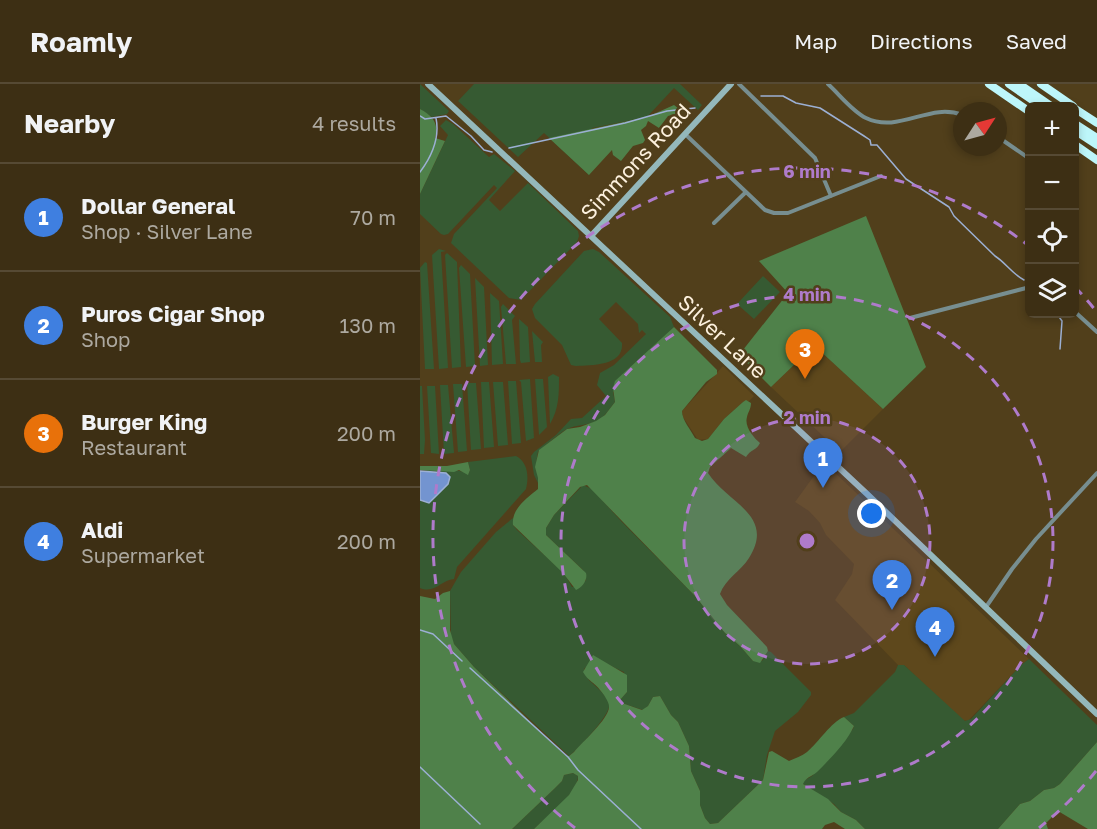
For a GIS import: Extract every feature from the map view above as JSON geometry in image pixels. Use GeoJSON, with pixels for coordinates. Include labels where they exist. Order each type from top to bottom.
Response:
{"type":"FeatureCollection","features":[{"type":"Feature","properties":{"kind":"highway"},"geometry":{"type":"LineString","coordinates":[[989,84],[1025,109]]}},
{"type":"Feature","properties":{"kind":"highway"},"geometry":{"type":"LineString","coordinates":[[1009,84],[1035,102]]}},
{"type":"Feature","properties":{"kind":"highway"},"geometry":{"type":"LineString","coordinates":[[1019,84],[1045,102]]}},
{"type":"Feature","properties":{"kind":"highway"},"geometry":{"type":"LineString","coordinates":[[1041,84],[1067,102]]}},
{"type":"Feature","properties":{"kind":"highway"},"geometry":{"type":"LineString","coordinates":[[1079,110],[1097,123]]}},
{"type":"Feature","properties":{"kind":"highway"},"geometry":{"type":"LineString","coordinates":[[1079,126],[1097,138]]}},
{"type":"Feature","properties":{"kind":"highway"},"geometry":{"type":"LineString","coordinates":[[1079,133],[1097,146]]}},
{"type":"Feature","properties":{"kind":"highway"},"geometry":{"type":"LineString","coordinates":[[1079,147],[1097,160]]}},
{"type":"Feature","properties":{"kind":"main road","name":"Silver Lane"},"geometry":{"type":"LineString","coordinates":[[428,84],[1097,714]]}},
{"type":"Feature","properties":{"kind":"main road","name":"Simmons Road"},"geometry":{"type":"LineString","coordinates":[[591,236],[731,84]]}},
{"type":"Feature","properties":{"kind":"street"},"geometry":{"type":"LineString","coordinates":[[739,84],[815,158],[831,196]]}},
{"type":"Feature","properties":{"kind":"street"},"geometry":{"type":"LineString","coordinates":[[828,84],[853,109],[866,118],[883,123],[901,122],[941,111],[953,113]]}},
{"type":"Feature","properties":{"kind":"street"},"geometry":{"type":"LineString","coordinates":[[684,134],[765,210],[774,213],[782,214],[881,176]]}},
{"type":"Feature","properties":{"kind":"street"},"geometry":{"type":"LineString","coordinates":[[1007,143],[1025,156]]}},
{"type":"Feature","properties":{"kind":"street"},"geometry":{"type":"LineString","coordinates":[[714,223],[746,192]]}},
{"type":"Feature","properties":{"kind":"street"},"geometry":{"type":"LineString","coordinates":[[910,318],[1025,288]]}},
{"type":"Feature","properties":{"kind":"street"},"geometry":{"type":"LineString","coordinates":[[1079,316],[1097,332]]}},
{"type":"Feature","properties":{"kind":"street"},"geometry":{"type":"LineString","coordinates":[[986,608],[1012,569],[1036,539],[1097,473]]}},
{"type":"Feature","properties":{"kind":"shaded area"},"geometry":{"type":"Polygon","coordinates":[[[818,349],[883,409],[840,452],[771,387],[795,364],[818,349]]]}},
{"type":"Feature","properties":{"kind":"shaded area"},"geometry":{"type":"Polygon","coordinates":[[[723,366],[754,396],[749,401],[743,402],[724,419],[708,439],[698,440],[683,417],[682,411],[723,366]]]}},
{"type":"Feature","properties":{"kind":"shaded area"},"geometry":{"type":"Polygon","coordinates":[[[824,462],[1029,659],[968,721],[961,720],[904,665],[898,665],[835,600],[852,574],[854,564],[826,535],[820,523],[809,511],[795,502],[824,462]]]}},
{"type":"Feature","properties":{"kind":"green space"},"geometry":{"type":"Polygon","coordinates":[[[420,84],[449,111],[447,114],[432,117],[420,109],[420,84]]]}},
{"type":"Feature","properties":{"kind":"green space"},"geometry":{"type":"Polygon","coordinates":[[[474,84],[680,84],[702,105],[698,110],[674,88],[647,117],[592,128],[589,175],[544,133],[518,157],[458,101],[474,84]]]}},
{"type":"Feature","properties":{"kind":"green space"},"geometry":{"type":"Polygon","coordinates":[[[674,105],[683,112],[668,116],[659,128],[648,121],[641,130],[645,140],[643,143],[633,146],[621,161],[613,155],[612,150],[589,175],[549,138],[647,117],[674,105]]]}},
{"type":"Feature","properties":{"kind":"green space"},"geometry":{"type":"Polygon","coordinates":[[[420,109],[434,120],[435,138],[445,141],[420,194],[420,109]]]}},
{"type":"Feature","properties":{"kind":"green space"},"geometry":{"type":"Polygon","coordinates":[[[446,120],[489,157],[494,154],[515,171],[489,200],[500,211],[528,183],[578,231],[577,242],[521,300],[509,298],[451,243],[454,234],[497,188],[494,185],[448,234],[441,234],[420,214],[420,194],[448,135],[440,126],[446,120]]]}},
{"type":"Feature","properties":{"kind":"green space"},"geometry":{"type":"Polygon","coordinates":[[[866,216],[926,367],[883,409],[818,349],[795,364],[771,387],[739,355],[788,293],[759,261],[866,216]]]}},
{"type":"Feature","properties":{"kind":"green space"},"geometry":{"type":"Polygon","coordinates":[[[439,249],[446,251],[441,252],[448,368],[439,369],[432,255],[439,249]]]}},
{"type":"Feature","properties":{"kind":"green space"},"geometry":{"type":"Polygon","coordinates":[[[593,249],[670,317],[674,327],[613,392],[615,402],[606,414],[599,420],[567,429],[538,452],[539,485],[534,475],[531,456],[571,419],[582,418],[606,396],[597,385],[600,373],[614,365],[646,334],[642,330],[639,333],[638,324],[616,302],[599,319],[622,343],[618,356],[606,363],[576,366],[571,365],[562,345],[535,318],[532,309],[535,304],[584,251],[593,249]]]}},
{"type":"Feature","properties":{"kind":"green space"},"geometry":{"type":"Polygon","coordinates":[[[447,253],[457,262],[461,367],[452,368],[445,255],[447,253]]]}},
{"type":"Feature","properties":{"kind":"green space"},"geometry":{"type":"Polygon","coordinates":[[[425,262],[427,263],[434,369],[425,369],[420,268],[425,262]]]}},
{"type":"Feature","properties":{"kind":"green space"},"geometry":{"type":"Polygon","coordinates":[[[461,265],[470,274],[475,366],[466,367],[459,268],[461,265]]]}},
{"type":"Feature","properties":{"kind":"green space"},"geometry":{"type":"Polygon","coordinates":[[[763,276],[780,292],[754,319],[737,304],[763,276]]]}},
{"type":"Feature","properties":{"kind":"green space"},"geometry":{"type":"Polygon","coordinates":[[[475,278],[484,287],[488,365],[480,366],[475,278]]]}},
{"type":"Feature","properties":{"kind":"green space"},"geometry":{"type":"Polygon","coordinates":[[[490,293],[499,301],[503,364],[492,365],[490,293]]]}},
{"type":"Feature","properties":{"kind":"green space"},"geometry":{"type":"Polygon","coordinates":[[[503,304],[515,316],[512,320],[516,364],[506,364],[501,307],[503,304]]]}},
{"type":"Feature","properties":{"kind":"green space"},"geometry":{"type":"Polygon","coordinates":[[[519,319],[528,327],[530,362],[521,363],[520,360],[519,319]]]}},
{"type":"Feature","properties":{"kind":"green space"},"geometry":{"type":"Polygon","coordinates":[[[674,327],[717,370],[717,374],[706,382],[682,411],[695,438],[702,441],[708,439],[724,419],[743,402],[746,400],[751,403],[746,421],[752,435],[760,443],[759,445],[746,457],[731,448],[710,467],[708,473],[716,484],[746,511],[757,531],[756,543],[749,558],[720,594],[727,605],[767,647],[768,651],[760,663],[753,661],[725,633],[695,596],[587,485],[580,487],[554,515],[546,528],[546,535],[586,573],[585,581],[578,589],[576,590],[563,573],[513,525],[517,509],[538,489],[535,467],[539,450],[567,429],[580,427],[605,415],[615,402],[613,388],[615,381],[674,327]]]}},
{"type":"Feature","properties":{"kind":"green space"},"geometry":{"type":"Polygon","coordinates":[[[532,331],[543,342],[541,345],[542,362],[535,362],[532,331]]]}},
{"type":"Feature","properties":{"kind":"green space"},"geometry":{"type":"Polygon","coordinates":[[[553,374],[559,377],[559,395],[550,424],[548,377],[553,374]]]}},
{"type":"Feature","properties":{"kind":"green space"},"geometry":{"type":"Polygon","coordinates":[[[530,379],[534,438],[526,441],[519,380],[530,379]]]}},
{"type":"Feature","properties":{"kind":"green space"},"geometry":{"type":"Polygon","coordinates":[[[535,379],[543,379],[547,427],[539,435],[535,379]]]}},
{"type":"Feature","properties":{"kind":"green space"},"geometry":{"type":"Polygon","coordinates":[[[508,381],[516,381],[521,443],[512,444],[508,381]]]}},
{"type":"Feature","properties":{"kind":"green space"},"geometry":{"type":"Polygon","coordinates":[[[481,382],[489,382],[494,447],[484,448],[481,382]]]}},
{"type":"Feature","properties":{"kind":"green space"},"geometry":{"type":"Polygon","coordinates":[[[493,382],[503,382],[508,445],[498,446],[493,382]]]}},
{"type":"Feature","properties":{"kind":"green space"},"geometry":{"type":"Polygon","coordinates":[[[467,383],[476,383],[481,449],[471,450],[467,383]]]}},
{"type":"Feature","properties":{"kind":"green space"},"geometry":{"type":"Polygon","coordinates":[[[453,384],[462,384],[467,451],[458,452],[453,384]]]}},
{"type":"Feature","properties":{"kind":"green space"},"geometry":{"type":"Polygon","coordinates":[[[440,385],[448,385],[454,453],[444,454],[440,385]]]}},
{"type":"Feature","properties":{"kind":"green space"},"geometry":{"type":"Polygon","coordinates":[[[420,386],[422,386],[424,454],[420,454],[420,386]]]}},
{"type":"Feature","properties":{"kind":"green space"},"geometry":{"type":"Polygon","coordinates":[[[427,386],[435,386],[439,454],[431,453],[427,386]]]}},
{"type":"Feature","properties":{"kind":"green space"},"geometry":{"type":"Polygon","coordinates":[[[516,456],[527,470],[526,489],[457,567],[454,579],[434,588],[420,588],[420,500],[423,502],[442,490],[450,481],[446,473],[420,470],[453,470],[468,474],[470,470],[468,462],[516,456]]]}},
{"type":"Feature","properties":{"kind":"green space"},"geometry":{"type":"Polygon","coordinates":[[[468,462],[470,470],[468,475],[459,470],[454,472],[420,470],[420,466],[447,466],[468,462]]]}},
{"type":"Feature","properties":{"kind":"green space"},"geometry":{"type":"Polygon","coordinates":[[[583,485],[592,489],[695,596],[725,633],[753,661],[762,661],[768,651],[771,652],[811,692],[798,712],[775,731],[767,755],[763,780],[718,823],[710,824],[705,818],[700,805],[700,791],[691,771],[689,746],[678,722],[660,696],[653,697],[643,710],[622,703],[620,700],[627,692],[624,672],[600,662],[590,665],[584,669],[587,676],[606,697],[609,708],[594,731],[569,756],[474,667],[454,644],[451,637],[450,591],[461,572],[496,532],[513,518],[513,525],[517,530],[564,573],[572,587],[581,586],[586,580],[583,570],[546,535],[546,528],[554,515],[583,485]]]}},
{"type":"Feature","properties":{"kind":"green space"},"geometry":{"type":"Polygon","coordinates":[[[450,591],[450,630],[454,644],[474,667],[565,755],[569,756],[574,752],[608,711],[609,704],[604,695],[583,672],[593,655],[627,675],[627,692],[620,700],[622,703],[642,710],[648,706],[653,697],[660,696],[678,722],[689,746],[691,771],[700,791],[700,805],[710,824],[718,823],[763,780],[769,752],[772,751],[789,761],[801,756],[812,748],[834,723],[844,717],[854,726],[851,732],[833,756],[803,784],[828,799],[841,812],[856,820],[865,829],[845,829],[834,822],[825,825],[822,829],[534,829],[569,795],[578,780],[578,776],[573,773],[564,775],[562,781],[512,829],[420,829],[420,596],[435,599],[450,591]]]}},
{"type":"Feature","properties":{"kind":"green space"},"geometry":{"type":"Polygon","coordinates":[[[1029,659],[1097,725],[1097,742],[1060,784],[1020,804],[998,829],[865,829],[856,820],[841,812],[834,804],[803,784],[803,781],[812,776],[853,729],[854,726],[844,717],[854,713],[895,672],[898,665],[904,665],[965,721],[971,719],[1029,659]]]}},
{"type":"Feature","properties":{"kind":"green space"},"geometry":{"type":"Polygon","coordinates":[[[1097,742],[1097,829],[1088,829],[1058,811],[1046,823],[1048,829],[998,829],[1020,804],[1060,784],[1097,742]]]}},
{"type":"Feature","properties":{"kind":"green space"},"geometry":{"type":"Polygon","coordinates":[[[573,773],[578,776],[577,783],[567,798],[553,812],[534,829],[512,829],[562,781],[564,775],[573,773]]]}},
{"type":"Feature","properties":{"kind":"water"},"geometry":{"type":"Polygon","coordinates":[[[420,471],[446,473],[450,477],[448,484],[429,503],[420,500],[420,471]]]}},
{"type":"Feature","properties":{"kind":"waterway"},"geometry":{"type":"LineString","coordinates":[[761,96],[783,96],[796,103],[820,108],[870,140],[871,145],[877,145],[906,179],[949,207],[954,216],[995,256],[1024,280]]}},
{"type":"Feature","properties":{"kind":"waterway"},"geometry":{"type":"LineString","coordinates":[[509,148],[625,123],[667,111],[695,108]]}},
{"type":"Feature","properties":{"kind":"waterway"},"geometry":{"type":"LineString","coordinates":[[420,116],[425,119],[446,116],[484,150],[492,152]]}},
{"type":"Feature","properties":{"kind":"waterway"},"geometry":{"type":"LineString","coordinates":[[420,172],[434,146],[437,133],[436,118]]}},
{"type":"Feature","properties":{"kind":"waterway"},"geometry":{"type":"LineString","coordinates":[[1060,318],[1062,321],[1060,349]]}},
{"type":"Feature","properties":{"kind":"waterway"},"geometry":{"type":"LineString","coordinates":[[420,630],[433,634],[462,661]]}},
{"type":"Feature","properties":{"kind":"waterway"},"geometry":{"type":"LineString","coordinates":[[470,668],[568,757],[578,770],[641,829]]}},
{"type":"Feature","properties":{"kind":"waterway"},"geometry":{"type":"LineString","coordinates":[[420,767],[480,824]]}},
{"type":"Feature","properties":{"kind":"place","name":"Burger King"},"geometry":{"type":"Point","coordinates":[805,379]}},
{"type":"Feature","properties":{"kind":"place","name":"Dollar General"},"geometry":{"type":"Point","coordinates":[823,488]}},
{"type":"Feature","properties":{"kind":"place","name":"Puros Cigar Shop"},"geometry":{"type":"Point","coordinates":[892,610]}},
{"type":"Feature","properties":{"kind":"place","name":"Aldi"},"geometry":{"type":"Point","coordinates":[935,657]}}]}
